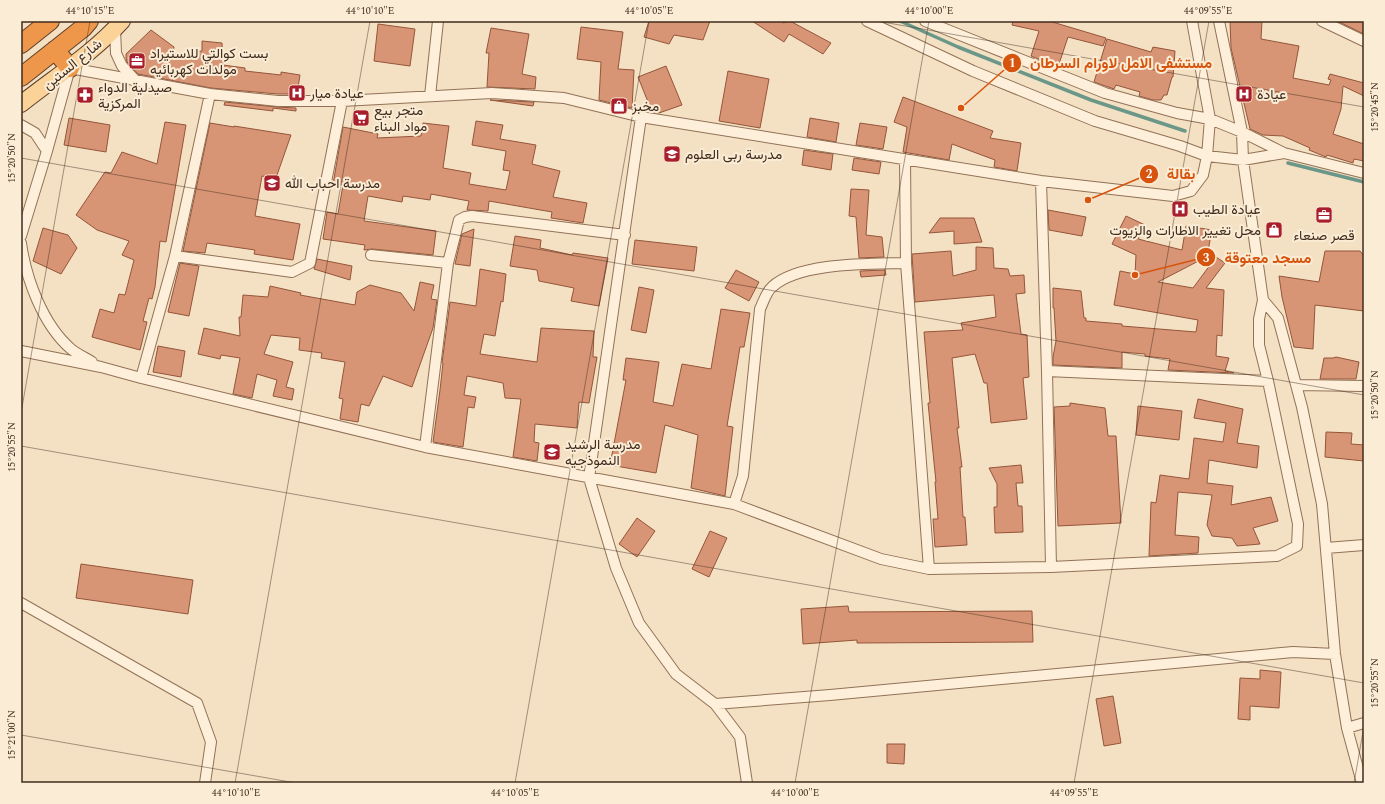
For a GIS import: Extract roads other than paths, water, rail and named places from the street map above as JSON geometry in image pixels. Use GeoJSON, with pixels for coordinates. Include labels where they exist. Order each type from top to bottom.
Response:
{"type":"FeatureCollection","features":[{"type":"Feature","properties":{"kind":"highway"},"geometry":{"type":"LineString","coordinates":[[21,44],[50,21]]}},
{"type":"Feature","properties":{"kind":"highway","name":"شارع الستين"},"geometry":{"type":"LineString","coordinates":[[21,77],[83,28],[89,21]]}},
{"type":"Feature","properties":{"kind":"highway"},"geometry":{"type":"LineString","coordinates":[[55,50],[70,68]]}},
{"type":"Feature","properties":{"kind":"main road","name":"شارع الستين"},"geometry":{"type":"LineString","coordinates":[[21,104],[70,68],[118,25]]}},
{"type":"Feature","properties":{"kind":"street"},"geometry":{"type":"LineString","coordinates":[[430,96],[438,21]]}},
{"type":"Feature","properties":{"kind":"street"},"geometry":{"type":"LineString","coordinates":[[867,21],[973,70],[1095,121],[1180,146],[1207,156],[1243,160],[1284,154]]}},
{"type":"Feature","properties":{"kind":"street"},"geometry":{"type":"LineString","coordinates":[[925,21],[1105,93],[1177,114],[1210,119],[1242,132],[1284,154],[1364,173]]}},
{"type":"Feature","properties":{"kind":"street"},"geometry":{"type":"LineString","coordinates":[[21,236],[24,216],[46,151],[70,68],[210,94],[278,101],[342,101],[492,93],[564,98],[641,117],[1041,181],[1173,196],[1191,191],[1203,175],[1207,156],[1210,119],[1192,21]]}},
{"type":"Feature","properties":{"kind":"street"},"geometry":{"type":"LineString","coordinates":[[21,351],[101,367],[425,448],[734,504],[882,559],[929,569],[1051,567],[1277,556],[1297,546],[1298,524],[1259,345],[1259,319],[1263,300],[1243,160],[1242,132],[1219,21]]}},
{"type":"Feature","properties":{"kind":"street"},"geometry":{"type":"LineString","coordinates":[[1322,21],[1364,41]]}},
{"type":"Feature","properties":{"kind":"street"},"geometry":{"type":"LineString","coordinates":[[118,25],[116,53],[122,66],[135,80]]}},
{"type":"Feature","properties":{"kind":"street"},"geometry":{"type":"LineString","coordinates":[[141,378],[175,256],[210,94]]}},
{"type":"Feature","properties":{"kind":"street"},"geometry":{"type":"LineString","coordinates":[[175,256],[292,272],[310,263],[342,101]]}},
{"type":"Feature","properties":{"kind":"street"},"geometry":{"type":"LineString","coordinates":[[641,117],[589,478],[616,568],[638,624],[676,674],[715,704],[740,737],[747,783]]}},
{"type":"Feature","properties":{"kind":"street"},"geometry":{"type":"LineString","coordinates":[[21,125],[35,133],[46,151]]}},
{"type":"Feature","properties":{"kind":"street"},"geometry":{"type":"LineString","coordinates":[[906,159],[906,263],[929,569]]}},
{"type":"Feature","properties":{"kind":"street"},"geometry":{"type":"LineString","coordinates":[[1041,181],[1051,567]]}},
{"type":"Feature","properties":{"kind":"street"},"geometry":{"type":"LineString","coordinates":[[425,448],[448,263],[459,220],[472,216],[625,235]]}},
{"type":"Feature","properties":{"kind":"street"},"geometry":{"type":"LineString","coordinates":[[21,243],[23,256],[41,311],[52,328],[71,349],[101,367]]}},
{"type":"Feature","properties":{"kind":"street"},"geometry":{"type":"LineString","coordinates":[[370,255],[448,263]]}},
{"type":"Feature","properties":{"kind":"street"},"geometry":{"type":"LineString","coordinates":[[734,504],[743,476],[760,309],[771,288],[791,276],[822,268],[854,264],[906,263]]}},
{"type":"Feature","properties":{"kind":"street"},"geometry":{"type":"LineString","coordinates":[[1263,300],[1278,318],[1296,385],[1322,504],[1336,654],[1347,728],[1362,783]]}},
{"type":"Feature","properties":{"kind":"street"},"geometry":{"type":"LineString","coordinates":[[1047,371],[1268,381]]}},
{"type":"Feature","properties":{"kind":"street"},"geometry":{"type":"LineString","coordinates":[[1296,385],[1364,386]]}},
{"type":"Feature","properties":{"kind":"street"},"geometry":{"type":"LineString","coordinates":[[1326,548],[1364,545]]}},
{"type":"Feature","properties":{"kind":"street"},"geometry":{"type":"LineString","coordinates":[[21,604],[197,703],[211,742],[205,783]]}},
{"type":"Feature","properties":{"kind":"street"},"geometry":{"type":"LineString","coordinates":[[715,704],[830,695],[1293,652],[1336,654]]}},
{"type":"Feature","properties":{"kind":"street"},"geometry":{"type":"LineString","coordinates":[[1347,728],[1364,723]]}},
{"type":"Feature","properties":{"kind":"waterway"},"geometry":{"type":"LineString","coordinates":[[900,21],[958,47],[1091,100],[1185,131]]}},
{"type":"Feature","properties":{"kind":"waterway"},"geometry":{"type":"LineString","coordinates":[[1288,163],[1364,182]]}},
{"type":"Feature","properties":{"kind":"place","name":"بست كوالتي للاستيراد مولدات كهربائيه"},"geometry":{"type":"Point","coordinates":[137,61]}},
{"type":"Feature","properties":{"kind":"place","name":"عيادة ميار"},"geometry":{"type":"Point","coordinates":[297,93]}},
{"type":"Feature","properties":{"kind":"place","name":"عيادة"},"geometry":{"type":"Point","coordinates":[1244,94]}},
{"type":"Feature","properties":{"kind":"place","name":"صيدلية الدواء المركزية"},"geometry":{"type":"Point","coordinates":[85,95]}},
{"type":"Feature","properties":{"kind":"place","name":"مخبز"},"geometry":{"type":"Point","coordinates":[619,106]}},
{"type":"Feature","properties":{"kind":"place","name":"مستشفى الامل لاورام السرطان"},"geometry":{"type":"Point","coordinates":[961,108]}},
{"type":"Feature","properties":{"kind":"place","name":"متجر بيع مواد البناء"},"geometry":{"type":"Point","coordinates":[361,118]}},
{"type":"Feature","properties":{"kind":"place","name":"مدرسة ربى العلوم"},"geometry":{"type":"Point","coordinates":[672,154]}},
{"type":"Feature","properties":{"kind":"place","name":"مدرسة احباب الله"},"geometry":{"type":"Point","coordinates":[272,183]}},
{"type":"Feature","properties":{"kind":"place","name":"بقالة"},"geometry":{"type":"Point","coordinates":[1088,200]}},
{"type":"Feature","properties":{"kind":"place","name":"عيادة الطيب"},"geometry":{"type":"Point","coordinates":[1180,209]}},
{"type":"Feature","properties":{"kind":"place","name":"قصر صنعاء"},"geometry":{"type":"Point","coordinates":[1324,215]}},
{"type":"Feature","properties":{"kind":"place","name":"محل تغيير الاطارات والزيوت"},"geometry":{"type":"Point","coordinates":[1274,230]}},
{"type":"Feature","properties":{"kind":"place","name":"مسجد معتوقة"},"geometry":{"type":"Point","coordinates":[1135,275]}},
{"type":"Feature","properties":{"kind":"place","name":"مدرسة الرشيد النموذجيه"},"geometry":{"type":"Point","coordinates":[552,452]}}]}
